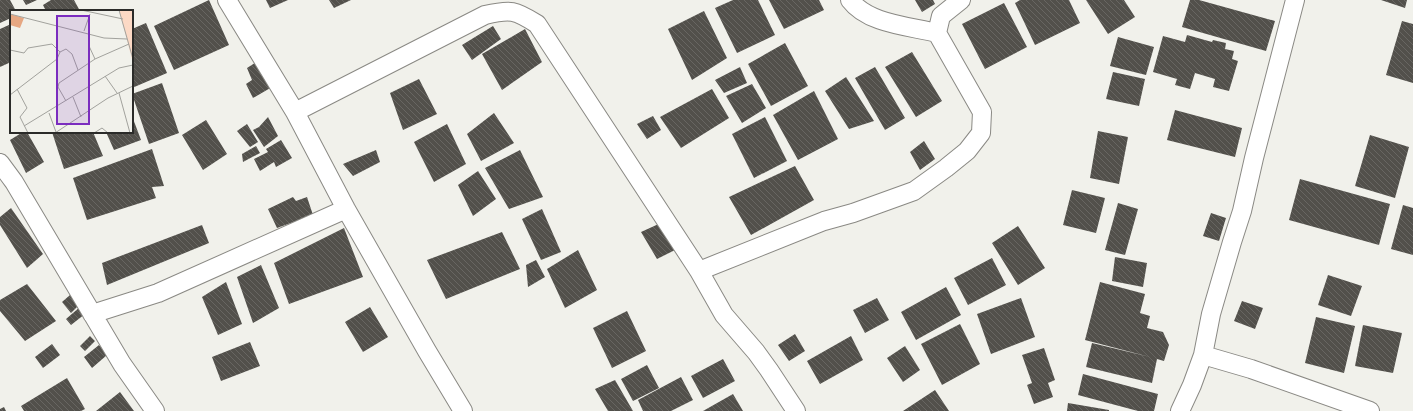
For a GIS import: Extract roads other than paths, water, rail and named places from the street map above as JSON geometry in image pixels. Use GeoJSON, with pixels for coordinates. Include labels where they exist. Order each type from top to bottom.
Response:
{"type":"FeatureCollection","features":[{"type":"Feature","properties":{"kind":"street"},"geometry":{"type":"LineString","coordinates":[[227,0],[295,112],[346,209],[463,411]]}},
{"type":"Feature","properties":{"kind":"street"},"geometry":{"type":"LineString","coordinates":[[850,0],[868,15],[887,22],[937,33]]}},
{"type":"Feature","properties":{"kind":"street"},"geometry":{"type":"LineString","coordinates":[[699,271],[824,221],[853,213],[914,191],[967,151],[981,133],[982,112],[937,33],[941,16],[962,0]]}},
{"type":"Feature","properties":{"kind":"street"},"geometry":{"type":"LineString","coordinates":[[1180,411],[1192,385],[1203,355],[1211,314],[1242,211],[1254,158],[1295,0]]}},
{"type":"Feature","properties":{"kind":"street"},"geometry":{"type":"LineString","coordinates":[[295,112],[485,15],[502,11],[518,13],[537,24],[699,271],[724,316],[756,352],[796,411]]}},
{"type":"Feature","properties":{"kind":"street"},"geometry":{"type":"LineString","coordinates":[[0,163],[14,182],[122,364],[155,411]]}},
{"type":"Feature","properties":{"kind":"street"},"geometry":{"type":"LineString","coordinates":[[92,314],[158,293],[346,209]]}},
{"type":"Feature","properties":{"kind":"street"},"geometry":{"type":"LineString","coordinates":[[1203,355],[1251,369],[1370,411]]}}]}
